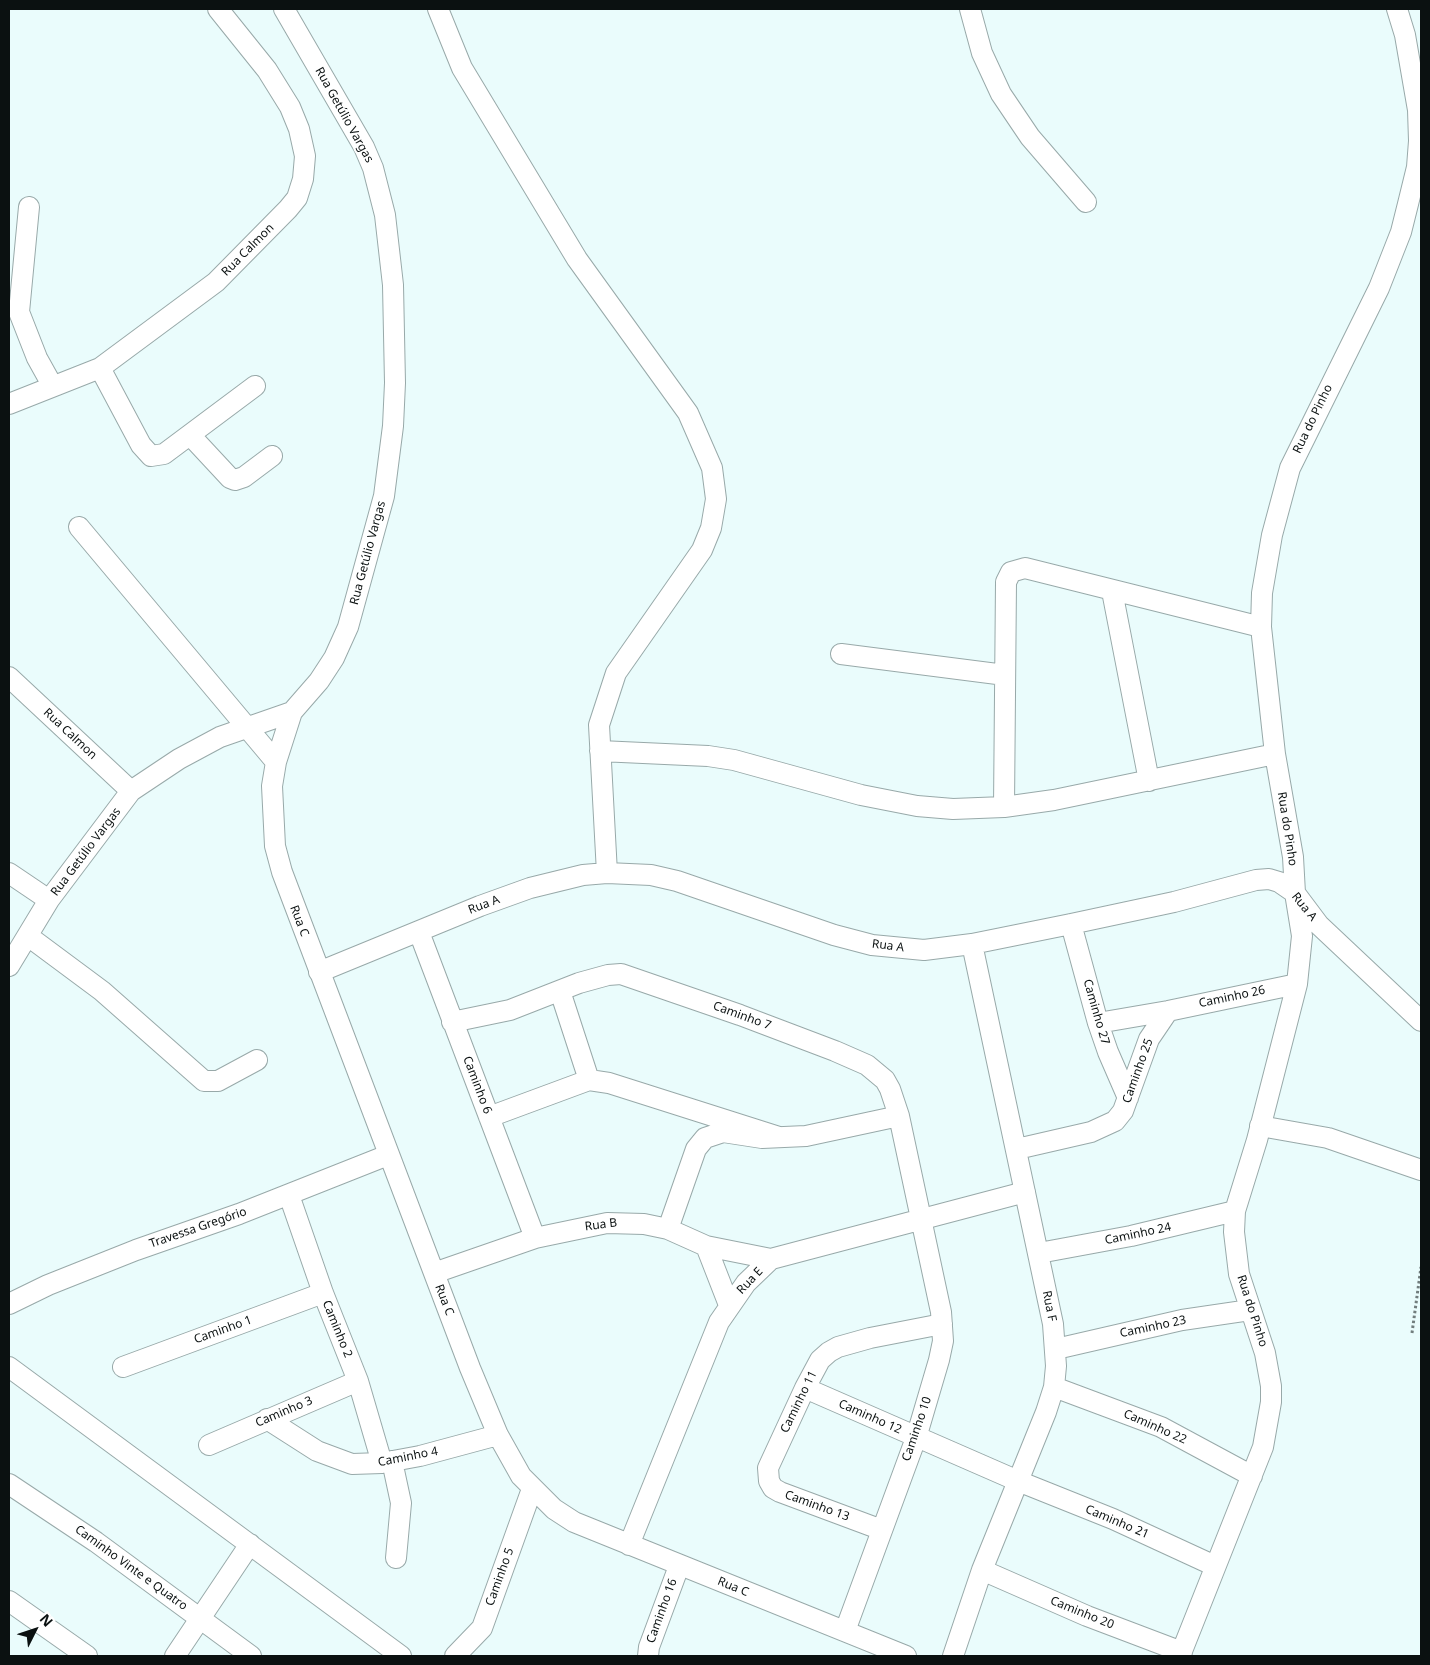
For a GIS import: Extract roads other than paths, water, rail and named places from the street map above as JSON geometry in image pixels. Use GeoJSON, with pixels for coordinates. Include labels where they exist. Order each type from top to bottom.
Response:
{"type":"FeatureCollection","features":[{"type":"Feature","properties":{"kind":"street","name":"Rua Calmon"},"geometry":{"type":"LineString","coordinates":[[9,404],[52,385],[100,368],[216,282],[297,198],[303,179],[305,156],[300,129],[290,107],[267,70],[218,9]]}},
{"type":"Feature","properties":{"kind":"street","name":"Rua Getúlio Vargas"},"geometry":{"type":"LineString","coordinates":[[9,966],[49,900],[131,791],[179,759],[220,737],[248,725],[292,712],[334,658],[348,627],[384,496],[393,426],[396,348],[393,285],[386,224],[380,190],[373,168],[364,147],[284,9]]}},
{"type":"Feature","properties":{"kind":"street"},"geometry":{"type":"LineString","coordinates":[[438,9],[462,68],[577,259],[688,413],[712,468],[716,499],[711,528],[702,550],[616,673],[599,725],[607,873]]}},
{"type":"Feature","properties":{"kind":"street"},"geometry":{"type":"LineString","coordinates":[[970,9],[982,53],[1001,94],[1030,136],[1086,202]]}},
{"type":"Feature","properties":{"kind":"street","name":"Rua do Pinho"},"geometry":{"type":"LineString","coordinates":[[1182,1655],[1215,1566],[1263,1447],[1268,1422],[1271,1386],[1265,1353],[1250,1310],[1235,1254],[1236,1211],[1297,984],[1302,936],[1294,893],[1294,858],[1275,754],[1261,627],[1262,593],[1266,564],[1290,468],[1379,288],[1401,232],[1417,167],[1419,140],[1418,110],[1411,64],[1398,9]]}},
{"type":"Feature","properties":{"kind":"street"},"geometry":{"type":"LineString","coordinates":[[29,207],[19,312],[37,358],[52,385]]}},
{"type":"Feature","properties":{"kind":"street"},"geometry":{"type":"LineString","coordinates":[[100,368],[141,446],[151,456],[164,454],[255,386]]}},
{"type":"Feature","properties":{"kind":"street"},"geometry":{"type":"LineString","coordinates":[[190,435],[230,478],[235,480],[244,477],[272,456]]}},
{"type":"Feature","properties":{"kind":"street"},"geometry":{"type":"LineString","coordinates":[[79,527],[248,725],[276,762]]}},
{"type":"Feature","properties":{"kind":"street"},"geometry":{"type":"LineString","coordinates":[[1004,807],[1006,582],[1011,572],[1025,568],[1261,627]]}},
{"type":"Feature","properties":{"kind":"street"},"geometry":{"type":"LineString","coordinates":[[1112,591],[1149,782]]}},
{"type":"Feature","properties":{"kind":"street"},"geometry":{"type":"LineString","coordinates":[[842,654],[1005,675]]}},
{"type":"Feature","properties":{"kind":"street","name":"Rua Calmon"},"geometry":{"type":"LineString","coordinates":[[9,676],[131,791]]}},
{"type":"Feature","properties":{"kind":"street","name":"Rua C"},"geometry":{"type":"LineString","coordinates":[[292,712],[276,762],[272,815],[274,846],[318,972],[434,1273],[498,1435],[522,1476],[554,1509],[574,1522],[679,1566],[906,1656]]}},
{"type":"Feature","properties":{"kind":"street"},"geometry":{"type":"LineString","coordinates":[[600,751],[734,760],[861,795],[917,806],[953,809],[1004,807],[1149,782],[1275,754]]}},
{"type":"Feature","properties":{"kind":"street"},"geometry":{"type":"LineString","coordinates":[[9,873],[49,900]]}},
{"type":"Feature","properties":{"kind":"street","name":"Rua A"},"geometry":{"type":"LineString","coordinates":[[318,972],[530,888],[583,875],[607,873],[651,875],[677,881],[834,935],[872,945],[924,950],[972,944],[1071,924],[1174,902],[1256,880],[1279,882],[1294,893],[1318,925],[1421,1020]]}},
{"type":"Feature","properties":{"kind":"street","name":"Caminho 27"},"geometry":{"type":"LineString","coordinates":[[1071,924],[1098,1023],[1128,1098]]}},
{"type":"Feature","properties":{"kind":"street","name":"Caminho 6"},"geometry":{"type":"LineString","coordinates":[[424,930],[458,1020],[489,1118],[535,1238]]}},
{"type":"Feature","properties":{"kind":"street"},"geometry":{"type":"LineString","coordinates":[[28,936],[102,991],[204,1080],[218,1081],[257,1060]]}},
{"type":"Feature","properties":{"kind":"street","name":"Rua F"},"geometry":{"type":"LineString","coordinates":[[953,1656],[982,1570],[1054,1388],[1056,1349],[1039,1253],[972,944]]}},
{"type":"Feature","properties":{"kind":"street","name":"Caminho 7"},"geometry":{"type":"LineString","coordinates":[[458,1020],[510,1010],[560,990],[608,975],[621,974],[740,1015],[835,1051],[867,1065],[884,1080],[890,1089],[898,1116],[921,1221]]}},
{"type":"Feature","properties":{"kind":"street","name":"Caminho 26"},"geometry":{"type":"LineString","coordinates":[[1098,1023],[1168,1011],[1297,984]]}},
{"type":"Feature","properties":{"kind":"street"},"geometry":{"type":"LineString","coordinates":[[560,990],[589,1080]]}},
{"type":"Feature","properties":{"kind":"street","name":"Caminho 25"},"geometry":{"type":"LineString","coordinates":[[1017,1149],[1091,1132],[1115,1121],[1123,1111],[1149,1039],[1168,1011]]}},
{"type":"Feature","properties":{"kind":"street"},"geometry":{"type":"LineString","coordinates":[[489,1118],[589,1080],[610,1083],[778,1137]]}},
{"type":"Feature","properties":{"kind":"street"},"geometry":{"type":"LineString","coordinates":[[668,1229],[696,1148],[705,1138],[723,1132],[778,1137],[829,1132],[898,1116]]}},
{"type":"Feature","properties":{"kind":"street"},"geometry":{"type":"LineString","coordinates":[[1260,1126],[1328,1138],[1421,1170]]}},
{"type":"Feature","properties":{"kind":"street","name":"Travessa Gregório"},"geometry":{"type":"LineString","coordinates":[[9,1304],[48,1285],[136,1250],[289,1195],[388,1155]]}},
{"type":"Feature","properties":{"kind":"street","name":"Rua E"},"geometry":{"type":"LineString","coordinates":[[629,1545],[715,1331],[729,1305],[746,1283],[771,1259],[1026,1192]]}},
{"type":"Feature","properties":{"kind":"street","name":"Caminho 2"},"geometry":{"type":"LineString","coordinates":[[289,1195],[323,1293],[358,1381],[401,1503],[396,1558]]}},
{"type":"Feature","properties":{"kind":"street","name":"Caminho 24"},"geometry":{"type":"LineString","coordinates":[[1039,1253],[1131,1236],[1236,1211]]}},
{"type":"Feature","properties":{"kind":"street","name":"Caminho 10"},"geometry":{"type":"LineString","coordinates":[[845,1631],[916,1438],[943,1341],[942,1324],[921,1221]]}},
{"type":"Feature","properties":{"kind":"street","name":"Rua B"},"geometry":{"type":"LineString","coordinates":[[434,1273],[535,1238],[607,1223],[644,1224],[668,1229],[706,1246],[771,1259]]}},
{"type":"Feature","properties":{"kind":"street"},"geometry":{"type":"LineString","coordinates":[[706,1246],[729,1305]]}},
{"type":"Feature","properties":{"kind":"street","name":"Caminho 1"},"geometry":{"type":"LineString","coordinates":[[123,1367],[323,1293]]}},
{"type":"Feature","properties":{"kind":"street","name":"Caminho 23"},"geometry":{"type":"LineString","coordinates":[[1056,1349],[1182,1320],[1250,1310]]}},
{"type":"Feature","properties":{"kind":"street","name":"Caminho 11"},"geometry":{"type":"LineString","coordinates":[[768,1468],[804,1388],[820,1360],[829,1352],[838,1347],[870,1338],[942,1324]]}},
{"type":"Feature","properties":{"kind":"street"},"geometry":{"type":"LineString","coordinates":[[9,1367],[401,1656]]}},
{"type":"Feature","properties":{"kind":"street","name":"Caminho 3"},"geometry":{"type":"LineString","coordinates":[[210,1445],[358,1381]]}},
{"type":"Feature","properties":{"kind":"street","name":"Caminho 12"},"geometry":{"type":"LineString","coordinates":[[804,1388],[1018,1481]]}},
{"type":"Feature","properties":{"kind":"street","name":"Caminho 22"},"geometry":{"type":"LineString","coordinates":[[1054,1388],[1160,1427],[1252,1476]]}},
{"type":"Feature","properties":{"kind":"street","name":"Caminho 4"},"geometry":{"type":"LineString","coordinates":[[267,1419],[332,1458],[352,1464],[387,1462],[498,1435]]}},
{"type":"Feature","properties":{"kind":"street","name":"Caminho 13"},"geometry":{"type":"LineString","coordinates":[[768,1468],[773,1488],[780,1492],[882,1530]]}},
{"type":"Feature","properties":{"kind":"street","name":"Caminho 21"},"geometry":{"type":"LineString","coordinates":[[1018,1481],[1113,1519],[1215,1566]]}},
{"type":"Feature","properties":{"kind":"street","name":"Caminho Vinte e Quatro"},"geometry":{"type":"LineString","coordinates":[[9,1484],[96,1542],[251,1656]]}},
{"type":"Feature","properties":{"kind":"street","name":"Caminho 5"},"geometry":{"type":"LineString","coordinates":[[455,1656],[482,1628],[532,1488]]}},
{"type":"Feature","properties":{"kind":"street"},"geometry":{"type":"LineString","coordinates":[[175,1656],[250,1544]]}},
{"type":"Feature","properties":{"kind":"street","name":"Caminho 16"},"geometry":{"type":"LineString","coordinates":[[648,1656],[649,1647],[679,1566]]}},
{"type":"Feature","properties":{"kind":"street","name":"Caminho 20"},"geometry":{"type":"LineString","coordinates":[[982,1570],[1182,1655]]}},
{"type":"Feature","properties":{"kind":"street"},"geometry":{"type":"LineString","coordinates":[[9,1601],[87,1656]]}}]}
